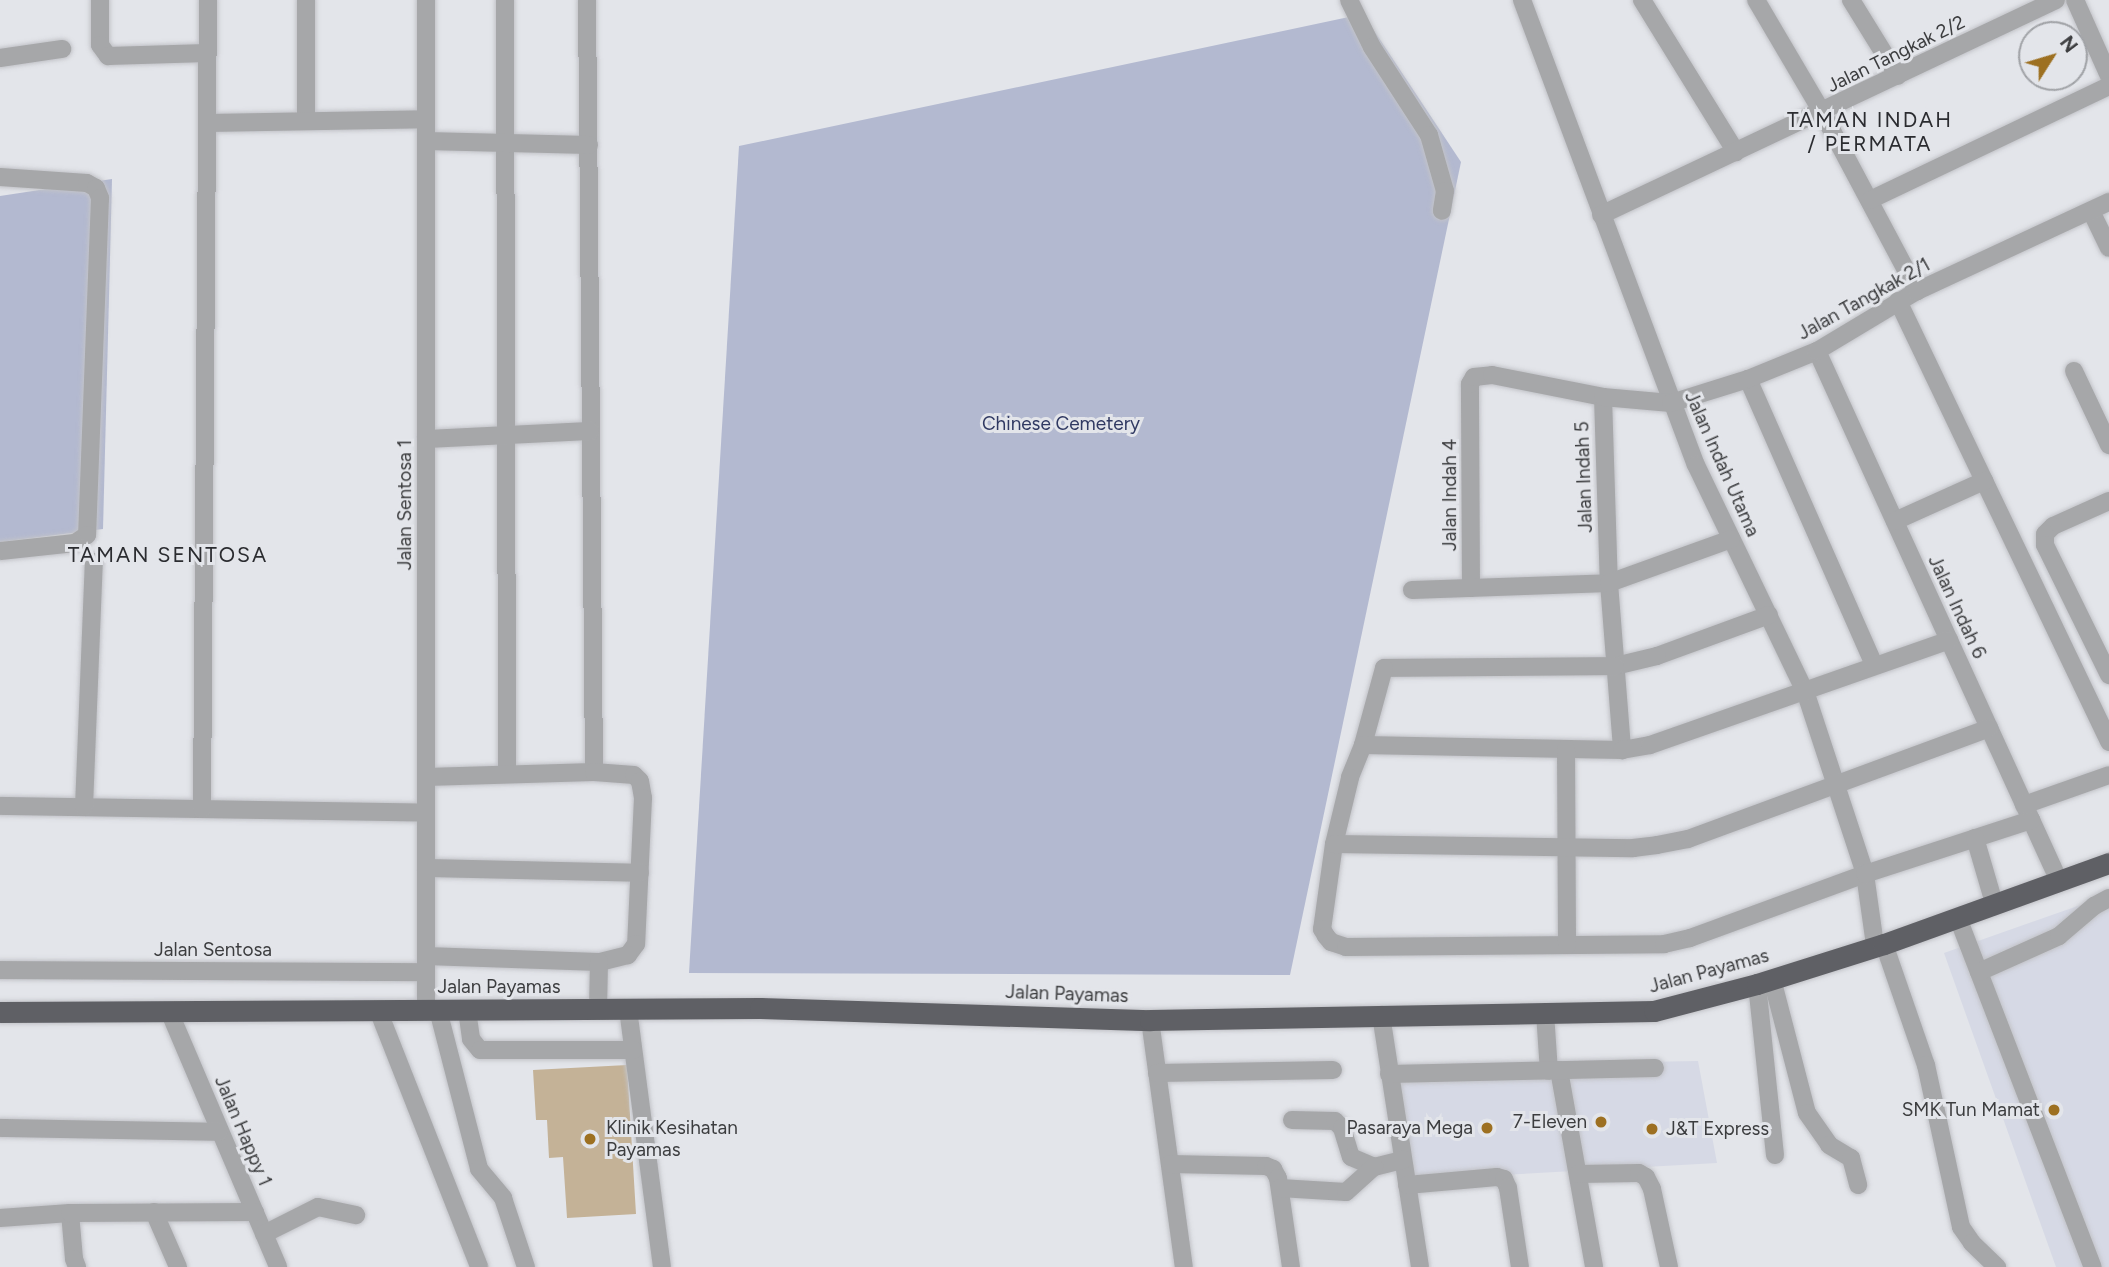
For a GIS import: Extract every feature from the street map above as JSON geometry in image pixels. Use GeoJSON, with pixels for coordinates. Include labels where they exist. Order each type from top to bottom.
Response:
{"type":"FeatureCollection","features":[{"type":"Feature","properties":{"kind":"highway","name":"Jalan Payamas"},"geometry":{"type":"LineString","coordinates":[[0,1012],[760,1008],[1150,1020],[1654,1011],[1764,981],[1880,944],[2109,863]]}},
{"type":"Feature","properties":{"kind":"street"},"geometry":{"type":"LineString","coordinates":[[100,0],[100,45],[108,56],[207,53]]}},
{"type":"Feature","properties":{"kind":"street"},"geometry":{"type":"LineString","coordinates":[[202,809],[208,0]]}},
{"type":"Feature","properties":{"kind":"street"},"geometry":{"type":"LineString","coordinates":[[306,0],[306,121]]}},
{"type":"Feature","properties":{"kind":"street","name":"Jalan Sentosa 1"},"geometry":{"type":"LineString","coordinates":[[426,0],[426,964],[432,1010],[480,1168],[503,1198],[526,1267]]}},
{"type":"Feature","properties":{"kind":"street"},"geometry":{"type":"LineString","coordinates":[[505,0],[507,774]]}},
{"type":"Feature","properties":{"kind":"street"},"geometry":{"type":"LineString","coordinates":[[587,0],[594,772]]}},
{"type":"Feature","properties":{"kind":"street"},"geometry":{"type":"LineString","coordinates":[[1349,0],[1372,47],[1429,135],[1445,191],[1442,211]]}},
{"type":"Feature","properties":{"kind":"street","name":"Jalan Indah Utama"},"geometry":{"type":"LineString","coordinates":[[1522,0],[1671,402],[1714,506],[1805,691],[1865,874],[1880,944],[1926,1065],[1961,1227],[1972,1243],[1997,1267]]}},
{"type":"Feature","properties":{"kind":"street"},"geometry":{"type":"LineString","coordinates":[[1642,0],[1736,152]]}},
{"type":"Feature","properties":{"kind":"street"},"geometry":{"type":"LineString","coordinates":[[1756,0],[1822,112],[1917,291]]}},
{"type":"Feature","properties":{"kind":"street"},"geometry":{"type":"LineString","coordinates":[[1851,0],[1898,76]]}},
{"type":"Feature","properties":{"kind":"street"},"geometry":{"type":"LineString","coordinates":[[2012,0],[2022,16]]}},
{"type":"Feature","properties":{"kind":"street","name":"Jalan Tangkak 2/2"},"geometry":{"type":"LineString","coordinates":[[1601,215],[2056,0]]}},
{"type":"Feature","properties":{"kind":"street"},"geometry":{"type":"LineString","coordinates":[[2075,0],[2109,76]]}},
{"type":"Feature","properties":{"kind":"street"},"geometry":{"type":"LineString","coordinates":[[0,58],[62,49]]}},
{"type":"Feature","properties":{"kind":"street"},"geometry":{"type":"LineString","coordinates":[[1870,200],[2109,86]]}},
{"type":"Feature","properties":{"kind":"street"},"geometry":{"type":"LineString","coordinates":[[207,123],[426,119]]}},
{"type":"Feature","properties":{"kind":"street"},"geometry":{"type":"LineString","coordinates":[[426,141],[589,145]]}},
{"type":"Feature","properties":{"kind":"street"},"geometry":{"type":"LineString","coordinates":[[0,177],[87,183],[96,188],[100,198],[87,535],[75,543],[0,551]]}},
{"type":"Feature","properties":{"kind":"street","name":"Jalan Tangkak 2/1"},"geometry":{"type":"LineString","coordinates":[[1671,402],[1748,379],[1817,351],[1917,291],[2109,202]]}},
{"type":"Feature","properties":{"kind":"street"},"geometry":{"type":"LineString","coordinates":[[2091,211],[2109,248]]}},
{"type":"Feature","properties":{"kind":"street"},"geometry":{"type":"LineString","coordinates":[[1898,301],[2109,742]]}},
{"type":"Feature","properties":{"kind":"street","name":"Jalan Indah 6"},"geometry":{"type":"LineString","coordinates":[[1817,351],[2059,881]]}},
{"type":"Feature","properties":{"kind":"street"},"geometry":{"type":"LineString","coordinates":[[2074,371],[2109,445]]}},
{"type":"Feature","properties":{"kind":"street","name":"Jalan Indah 4"},"geometry":{"type":"LineString","coordinates":[[1471,588],[1471,380],[1481,375],[1603,397]]}},
{"type":"Feature","properties":{"kind":"street"},"geometry":{"type":"LineString","coordinates":[[1748,379],[1874,664]]}},
{"type":"Feature","properties":{"kind":"street","name":"Jalan Indah 5"},"geometry":{"type":"LineString","coordinates":[[1622,750],[1609,583],[1603,397],[1671,402]]}},
{"type":"Feature","properties":{"kind":"street"},"geometry":{"type":"LineString","coordinates":[[426,439],[590,431]]}},
{"type":"Feature","properties":{"kind":"street"},"geometry":{"type":"LineString","coordinates":[[1895,521],[1984,481]]}},
{"type":"Feature","properties":{"kind":"street"},"geometry":{"type":"LineString","coordinates":[[2109,501],[2053,526],[2045,534],[2045,545],[2109,676]]}},
{"type":"Feature","properties":{"kind":"street"},"geometry":{"type":"LineString","coordinates":[[1412,590],[1609,583],[1731,539]]}},
{"type":"Feature","properties":{"kind":"street"},"geometry":{"type":"LineString","coordinates":[[84,807],[94,562]]}},
{"type":"Feature","properties":{"kind":"street"},"geometry":{"type":"LineString","coordinates":[[1769,615],[1657,656],[1615,666],[1388,666],[1381,671],[1334,844],[1322,929],[1325,936],[1338,946],[1664,944],[1690,938],[1865,874],[1975,838],[2109,775]]}},
{"type":"Feature","properties":{"kind":"street"},"geometry":{"type":"LineString","coordinates":[[1363,745],[1622,750],[1668,740],[1874,664],[1949,640]]}},
{"type":"Feature","properties":{"kind":"street"},"geometry":{"type":"LineString","coordinates":[[1334,844],[1633,848],[1688,839],[1989,728]]}},
{"type":"Feature","properties":{"kind":"street"},"geometry":{"type":"LineString","coordinates":[[1566,749],[1567,945]]}},
{"type":"Feature","properties":{"kind":"street"},"geometry":{"type":"LineString","coordinates":[[426,777],[594,772],[634,775],[640,781],[643,798],[636,944],[628,955],[599,962],[598,1009]]}},
{"type":"Feature","properties":{"kind":"street"},"geometry":{"type":"LineString","coordinates":[[0,806],[426,813]]}},
{"type":"Feature","properties":{"kind":"street"},"geometry":{"type":"LineString","coordinates":[[1975,838],[1994,903]]}},
{"type":"Feature","properties":{"kind":"street"},"geometry":{"type":"LineString","coordinates":[[426,867],[640,873]]}},
{"type":"Feature","properties":{"kind":"street"},"geometry":{"type":"LineString","coordinates":[[1979,972],[2059,936],[2094,906],[2109,898]]}},
{"type":"Feature","properties":{"kind":"street"},"geometry":{"type":"LineString","coordinates":[[1958,918],[2093,1267]]}},
{"type":"Feature","properties":{"kind":"street","name":"Jalan Sentosa"},"geometry":{"type":"LineString","coordinates":[[0,970],[599,962]]}},
{"type":"Feature","properties":{"kind":"street"},"geometry":{"type":"LineString","coordinates":[[1764,981],[1775,1155]]}},
{"type":"Feature","properties":{"kind":"street"},"geometry":{"type":"LineString","coordinates":[[1764,981],[1807,1113],[1829,1145],[1851,1158],[1858,1185]]}},
{"type":"Feature","properties":{"kind":"street"},"geometry":{"type":"LineString","coordinates":[[628,1009],[662,1267]]}},
{"type":"Feature","properties":{"kind":"street"},"geometry":{"type":"LineString","coordinates":[[378,1010],[479,1267]]}},
{"type":"Feature","properties":{"kind":"street"},"geometry":{"type":"LineString","coordinates":[[467,1010],[473,1044],[485,1051],[633,1050]]}},
{"type":"Feature","properties":{"kind":"street","name":"Jalan Happy 1"},"geometry":{"type":"LineString","coordinates":[[169,1011],[278,1267]]}},
{"type":"Feature","properties":{"kind":"street"},"geometry":{"type":"LineString","coordinates":[[1545,1013],[1594,1267]]}},
{"type":"Feature","properties":{"kind":"street"},"geometry":{"type":"LineString","coordinates":[[1381,1016],[1420,1267]]}},
{"type":"Feature","properties":{"kind":"street"},"geometry":{"type":"LineString","coordinates":[[1150,1020],[1184,1267]]}},
{"type":"Feature","properties":{"kind":"street"},"geometry":{"type":"LineString","coordinates":[[1389,1074],[1655,1068]]}},
{"type":"Feature","properties":{"kind":"street"},"geometry":{"type":"LineString","coordinates":[[1157,1073],[1333,1070]]}},
{"type":"Feature","properties":{"kind":"street"},"geometry":{"type":"LineString","coordinates":[[1293,1120],[1335,1121],[1342,1128],[1351,1157],[1374,1167]]}},
{"type":"Feature","properties":{"kind":"street"},"geometry":{"type":"LineString","coordinates":[[0,1128],[219,1132]]}},
{"type":"Feature","properties":{"kind":"street"},"geometry":{"type":"LineString","coordinates":[[1280,1188],[1346,1192],[1374,1167],[1403,1160]]}},
{"type":"Feature","properties":{"kind":"street"},"geometry":{"type":"LineString","coordinates":[[1170,1164],[1266,1166],[1276,1173],[1291,1267]]}},
{"type":"Feature","properties":{"kind":"street"},"geometry":{"type":"LineString","coordinates":[[1578,1174],[1639,1172],[1646,1177],[1652,1189],[1669,1267]]}},
{"type":"Feature","properties":{"kind":"street"},"geometry":{"type":"LineString","coordinates":[[1407,1185],[1497,1177],[1504,1179],[1508,1188],[1520,1267]]}},
{"type":"Feature","properties":{"kind":"street"},"geometry":{"type":"LineString","coordinates":[[264,1234],[318,1207],[356,1215]]}},
{"type":"Feature","properties":{"kind":"street"},"geometry":{"type":"LineString","coordinates":[[154,1212],[178,1267]]}},
{"type":"Feature","properties":{"kind":"street"},"geometry":{"type":"LineString","coordinates":[[0,1218],[70,1213],[255,1212]]}},
{"type":"Feature","properties":{"kind":"street"},"geometry":{"type":"LineString","coordinates":[[70,1213],[77,1267]]}},
{"type":"Feature","properties":{"kind":"shaded area","name":"SMK Tun Mamat"},"geometry":{"type":"Polygon","coordinates":[[[2109,895],[2109,1267],[2056,1267],[1944,953],[2109,895]]]}},
{"type":"Feature","properties":{"kind":"shaded area"},"geometry":{"type":"Polygon","coordinates":[[[1698,1061],[1717,1163],[1412,1180],[1396,1066],[1698,1061]]]}},
{"type":"Feature","properties":{"kind":"green space","name":"Chinese Cemetery"},"geometry":{"type":"Polygon","coordinates":[[[1363,14],[1461,162],[1290,975],[689,973],[739,146],[1363,14]]]}},
{"type":"Feature","properties":{"kind":"green space"},"geometry":{"type":"Polygon","coordinates":[[[112,179],[103,529],[0,542],[0,196],[112,179]]]}},
{"type":"Feature","properties":{"kind":"building","name":"Klinik Kesihatan Payamas"},"geometry":{"type":"Polygon","coordinates":[[[627,1065],[636,1214],[567,1218],[563,1157],[549,1158],[547,1120],[536,1120],[533,1070],[627,1065]]]}},
{"type":"Feature","properties":{"kind":"place","name":"SMK Tun Mamat"},"geometry":{"type":"Point","coordinates":[2054,1110]}},
{"type":"Feature","properties":{"kind":"place","name":"7-Eleven"},"geometry":{"type":"Point","coordinates":[1601,1122]}},
{"type":"Feature","properties":{"kind":"place","name":"Pasaraya Mega"},"geometry":{"type":"Point","coordinates":[1487,1128]}},
{"type":"Feature","properties":{"kind":"place","name":"J&T Express"},"geometry":{"type":"Point","coordinates":[1652,1129]}},
{"type":"Feature","properties":{"kind":"place","name":"Klinik Kesihatan Payamas"},"geometry":{"type":"Point","coordinates":[590,1139]}},
{"type":"Feature","properties":{"kind":"district","name":"TAMAN INDAH / PERMATA"},"geometry":{"type":"Point","coordinates":[1870,132]}},
{"type":"Feature","properties":{"kind":"district","name":"TAMAN SENTOSA"},"geometry":{"type":"Point","coordinates":[168,555]}}]}
